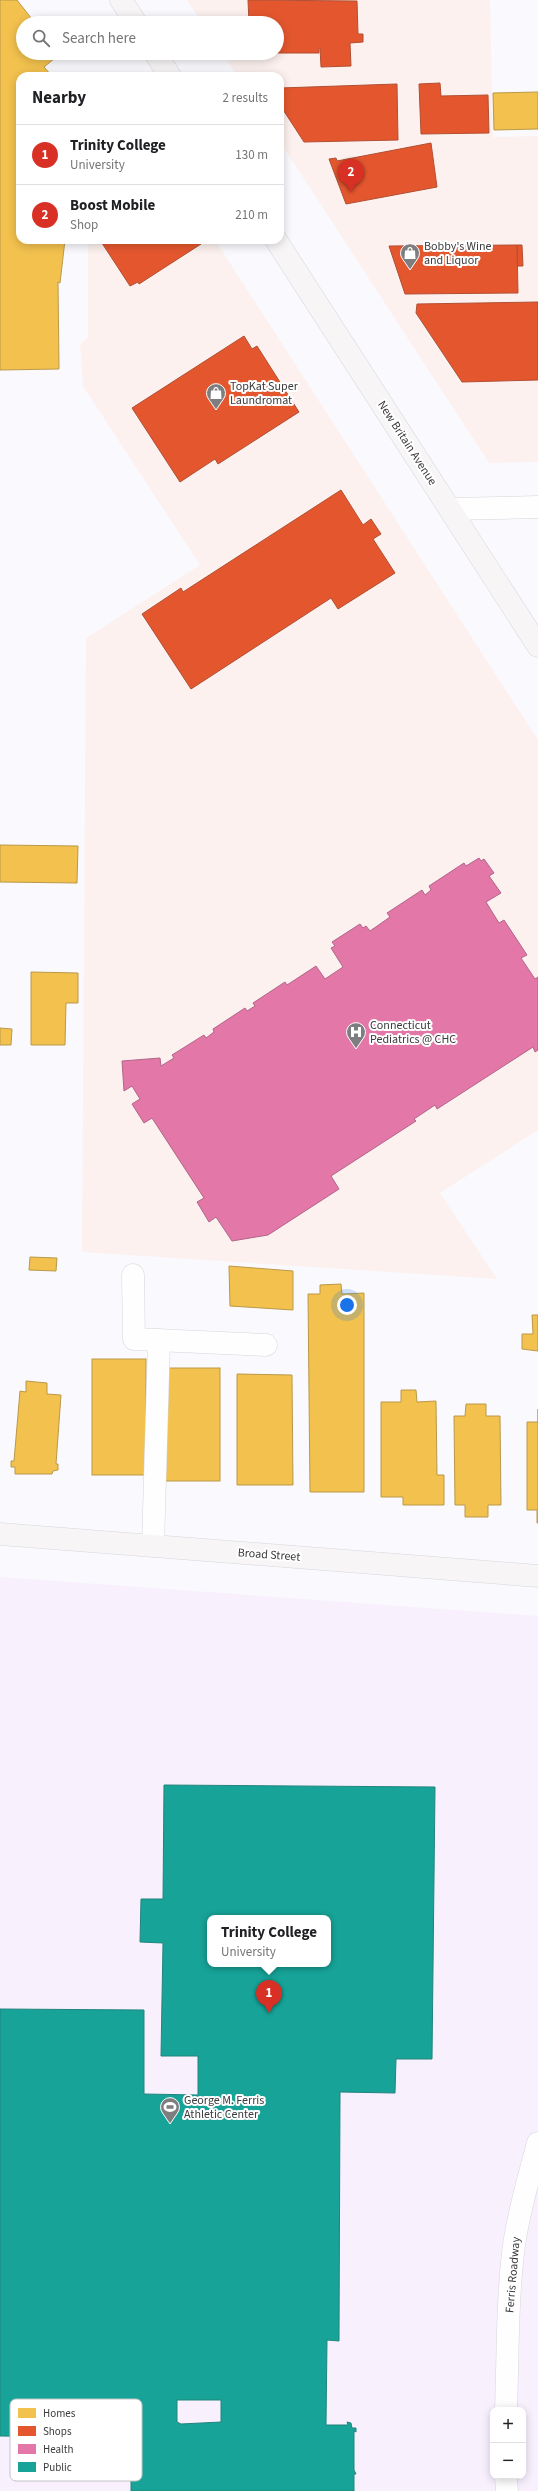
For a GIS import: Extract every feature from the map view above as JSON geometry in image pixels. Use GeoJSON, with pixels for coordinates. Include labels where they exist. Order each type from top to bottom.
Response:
{"type":"FeatureCollection","features":[{"type":"Feature","properties":{"kind":"main road"},"geometry":{"type":"LineString","coordinates":[[121,0],[131,16]]}},
{"type":"Feature","properties":{"kind":"main road"},"geometry":{"type":"LineString","coordinates":[[160,60],[167,72]]}},
{"type":"Feature","properties":{"kind":"main road","name":"New Britain Avenue"},"geometry":{"type":"LineString","coordinates":[[279,244],[538,646]]}},
{"type":"Feature","properties":{"kind":"main road","name":"Broad Street"},"geometry":{"type":"LineString","coordinates":[[0,1534],[538,1576]]}},
{"type":"Feature","properties":{"kind":"street"},"geometry":{"type":"LineString","coordinates":[[450,509],[538,507]]}},
{"type":"Feature","properties":{"kind":"street"},"geometry":{"type":"LineString","coordinates":[[133,1276],[134,1339],[266,1345]]}},
{"type":"Feature","properties":{"kind":"street"},"geometry":{"type":"LineString","coordinates":[[153,1546],[159,1340]]}},
{"type":"Feature","properties":{"kind":"street","name":"Ferris Roadway"},"geometry":{"type":"LineString","coordinates":[[506,2407],[510,2278],[514,2244],[521,2208],[538,2143]]}},
{"type":"Feature","properties":{"kind":"street"},"geometry":{"type":"LineString","coordinates":[[506,2479],[507,2491]]}},
{"type":"Feature","properties":{"kind":"shaded area"},"geometry":{"type":"Polygon","coordinates":[[[187,0],[490,0],[493,137],[538,136],[538,462],[489,463],[284,148],[284,72],[234,72],[227,60],[284,60],[284,16],[197,16],[187,0]]]}},
{"type":"Feature","properties":{"kind":"shaded area"},"geometry":{"type":"Polygon","coordinates":[[[88,244],[218,244],[538,740],[538,1130],[440,1193],[497,1279],[82,1252],[86,638],[200,565],[83,386],[80,344],[88,338],[88,244]]]}},
{"type":"Feature","properties":{"kind":"shaded area"},"geometry":{"type":"Polygon","coordinates":[[[0,1577],[538,1616],[538,2491],[0,2491],[0,1577]]]}},
{"type":"Feature","properties":{"kind":"building: Homes"},"geometry":{"type":"Polygon","coordinates":[[[0,0],[17,0],[30,16],[16,16],[16,60],[53,60],[44,67],[48,72],[16,72],[16,244],[65,244],[60,283],[58,282],[59,369],[0,370],[0,0]]]}},
{"type":"Feature","properties":{"kind":"building: Homes"},"geometry":{"type":"Polygon","coordinates":[[[538,92],[538,129],[494,130],[493,93],[538,92]]]}},
{"type":"Feature","properties":{"kind":"building: Homes"},"geometry":{"type":"Polygon","coordinates":[[[0,845],[78,846],[77,883],[0,882],[0,845]]]}},
{"type":"Feature","properties":{"kind":"building: Homes"},"geometry":{"type":"Polygon","coordinates":[[[31,972],[78,973],[78,1003],[66,1003],[65,1045],[31,1045],[31,972]]]}},
{"type":"Feature","properties":{"kind":"building: Homes"},"geometry":{"type":"Polygon","coordinates":[[[0,1028],[12,1029],[11,1045],[0,1045],[0,1028]]]}},
{"type":"Feature","properties":{"kind":"building: Homes"},"geometry":{"type":"Polygon","coordinates":[[[30,1257],[57,1258],[56,1271],[29,1270],[30,1257]]]}},
{"type":"Feature","properties":{"kind":"building: Homes"},"geometry":{"type":"Polygon","coordinates":[[[229,1266],[293,1271],[293,1310],[230,1306],[229,1266]]]}},
{"type":"Feature","properties":{"kind":"building: Homes"},"geometry":{"type":"Polygon","coordinates":[[[341,1284],[342,1294],[364,1293],[364,1492],[310,1492],[308,1294],[320,1294],[320,1285],[341,1284]]]}},
{"type":"Feature","properties":{"kind":"building: Homes"},"geometry":{"type":"Polygon","coordinates":[[[532,1315],[538,1315],[538,1351],[522,1349],[522,1334],[533,1334],[532,1315]]]}},
{"type":"Feature","properties":{"kind":"building: Homes"},"geometry":{"type":"Polygon","coordinates":[[[92,1359],[146,1359],[146,1475],[92,1475],[92,1359]]]}},
{"type":"Feature","properties":{"kind":"building: Homes"},"geometry":{"type":"Polygon","coordinates":[[[164,1368],[220,1368],[220,1481],[164,1481],[164,1368]]]}},
{"type":"Feature","properties":{"kind":"building: Homes"},"geometry":{"type":"Polygon","coordinates":[[[237,1374],[292,1375],[293,1485],[237,1485],[237,1374]]]}},
{"type":"Feature","properties":{"kind":"building: Homes"},"geometry":{"type":"Polygon","coordinates":[[[26,1381],[47,1383],[47,1394],[61,1395],[56,1464],[58,1464],[58,1470],[53,1471],[52,1474],[15,1474],[15,1467],[11,1467],[11,1461],[14,1461],[20,1391],[26,1392],[26,1381]]]}},
{"type":"Feature","properties":{"kind":"building: Homes"},"geometry":{"type":"Polygon","coordinates":[[[401,1390],[416,1390],[417,1402],[436,1401],[437,1475],[444,1475],[444,1505],[403,1505],[403,1497],[381,1497],[381,1402],[401,1402],[401,1390]]]}},
{"type":"Feature","properties":{"kind":"building: Homes"},"geometry":{"type":"Polygon","coordinates":[[[466,1404],[486,1404],[486,1416],[500,1416],[501,1505],[488,1505],[488,1517],[465,1517],[465,1505],[455,1505],[454,1416],[465,1416],[466,1404]]]}},
{"type":"Feature","properties":{"kind":"building: Homes"},"geometry":{"type":"Polygon","coordinates":[[[527,1422],[538,1422],[537,1523],[537,1510],[527,1510],[527,1422]]]}},
{"type":"Feature","properties":{"kind":"building: Shops"},"geometry":{"type":"Polygon","coordinates":[[[248,0],[357,1],[358,34],[363,34],[363,42],[350,43],[351,66],[321,67],[320,48],[319,53],[284,53],[284,16],[249,16],[248,0]]]}},
{"type":"Feature","properties":{"kind":"building: Shops"},"geometry":{"type":"Polygon","coordinates":[[[440,83],[441,96],[488,95],[489,133],[421,134],[419,84],[440,83]]]}},
{"type":"Feature","properties":{"kind":"building: Shops"},"geometry":{"type":"Polygon","coordinates":[[[397,84],[398,140],[304,142],[284,111],[284,88],[397,84]]]}},
{"type":"Feature","properties":{"kind":"building: Shops"},"geometry":{"type":"Polygon","coordinates":[[[431,143],[437,187],[346,204],[329,159],[336,158],[337,161],[431,143]]]}},
{"type":"Feature","properties":{"kind":"building: Shops"},"geometry":{"type":"Polygon","coordinates":[[[103,244],[201,244],[139,284],[138,282],[130,286],[103,244]]]}},
{"type":"Feature","properties":{"kind":"building: Shops"},"geometry":{"type":"Polygon","coordinates":[[[517,245],[522,245],[523,266],[517,266],[517,245]]]}},
{"type":"Feature","properties":{"kind":"building: Shops"},"geometry":{"type":"Polygon","coordinates":[[[517,245],[518,293],[405,294],[389,246],[517,245]]]}},
{"type":"Feature","properties":{"kind":"building: Shops"},"geometry":{"type":"Polygon","coordinates":[[[538,302],[538,380],[462,382],[416,313],[417,304],[538,302]]]}},
{"type":"Feature","properties":{"kind":"building: Shops","name":"TopKat Super Laundromat"},"geometry":{"type":"Polygon","coordinates":[[[244,336],[252,349],[257,346],[299,412],[218,464],[215,459],[180,482],[132,408],[244,336]]]}},
{"type":"Feature","properties":{"kind":"building: Shops"},"geometry":{"type":"Polygon","coordinates":[[[341,490],[363,525],[371,519],[381,534],[373,539],[395,573],[338,609],[331,598],[191,689],[142,614],[181,588],[183,592],[341,490]]]}},
{"type":"Feature","properties":{"kind":"building: Health","name":"Connecticut Pediatrics @ CHC"},"geometry":{"type":"Polygon","coordinates":[[[479,858],[481,861],[484,859],[494,873],[489,876],[501,893],[486,902],[499,923],[504,920],[527,955],[521,958],[535,979],[538,977],[538,1050],[535,1052],[533,1047],[437,1109],[435,1105],[414,1119],[416,1121],[331,1176],[339,1189],[268,1235],[232,1241],[216,1217],[209,1222],[197,1202],[204,1198],[152,1118],[144,1123],[132,1104],[140,1099],[132,1086],[124,1091],[122,1061],[160,1058],[161,1066],[174,1058],[172,1055],[204,1035],[206,1038],[214,1032],[213,1029],[245,1008],[247,1011],[255,1006],[253,1003],[285,982],[287,985],[316,966],[325,979],[343,967],[331,948],[335,946],[332,942],[360,924],[363,928],[366,926],[370,931],[390,917],[387,913],[422,890],[425,895],[431,890],[429,886],[464,863],[466,866],[479,858]]]}},
{"type":"Feature","properties":{"kind":"building: Public","name":"George M. Ferris Athletic Center"},"geometry":{"type":"Polygon","coordinates":[[[164,1785],[435,1787],[432,2059],[396,2059],[395,2093],[340,2092],[339,2341],[327,2340],[326,2425],[348,2425],[347,2422],[351,2423],[352,2428],[356,2428],[356,2432],[354,2431],[354,2470],[356,2474],[354,2474],[354,2491],[131,2491],[131,2481],[142,2481],[142,2399],[10,2399],[10,2436],[0,2436],[0,2009],[144,2010],[144,2094],[198,2095],[198,2056],[161,2056],[163,1943],[140,1942],[141,1899],[163,1899],[164,1785]],[[177,2400],[177,2422],[181,2424],[221,2422],[221,2400],[177,2400]]]}},
{"type":"Feature","properties":{"kind":"place","name":"Boost Mobile"},"geometry":{"type":"Point","coordinates":[351,192]}},
{"type":"Feature","properties":{"kind":"place","name":"Bobby's Wine and Liquor"},"geometry":{"type":"Point","coordinates":[410,270]}},
{"type":"Feature","properties":{"kind":"place","name":"TopKat Super Laundromat"},"geometry":{"type":"Point","coordinates":[216,410]}},
{"type":"Feature","properties":{"kind":"place","name":"Connecticut Pediatrics @ CHC"},"geometry":{"type":"Point","coordinates":[356,1049]}},
{"type":"Feature","properties":{"kind":"place","name":"Trinity College"},"geometry":{"type":"Point","coordinates":[269,2013]}},
{"type":"Feature","properties":{"kind":"place","name":"George M. Ferris Athletic Center"},"geometry":{"type":"Point","coordinates":[170,2124]}}]}
